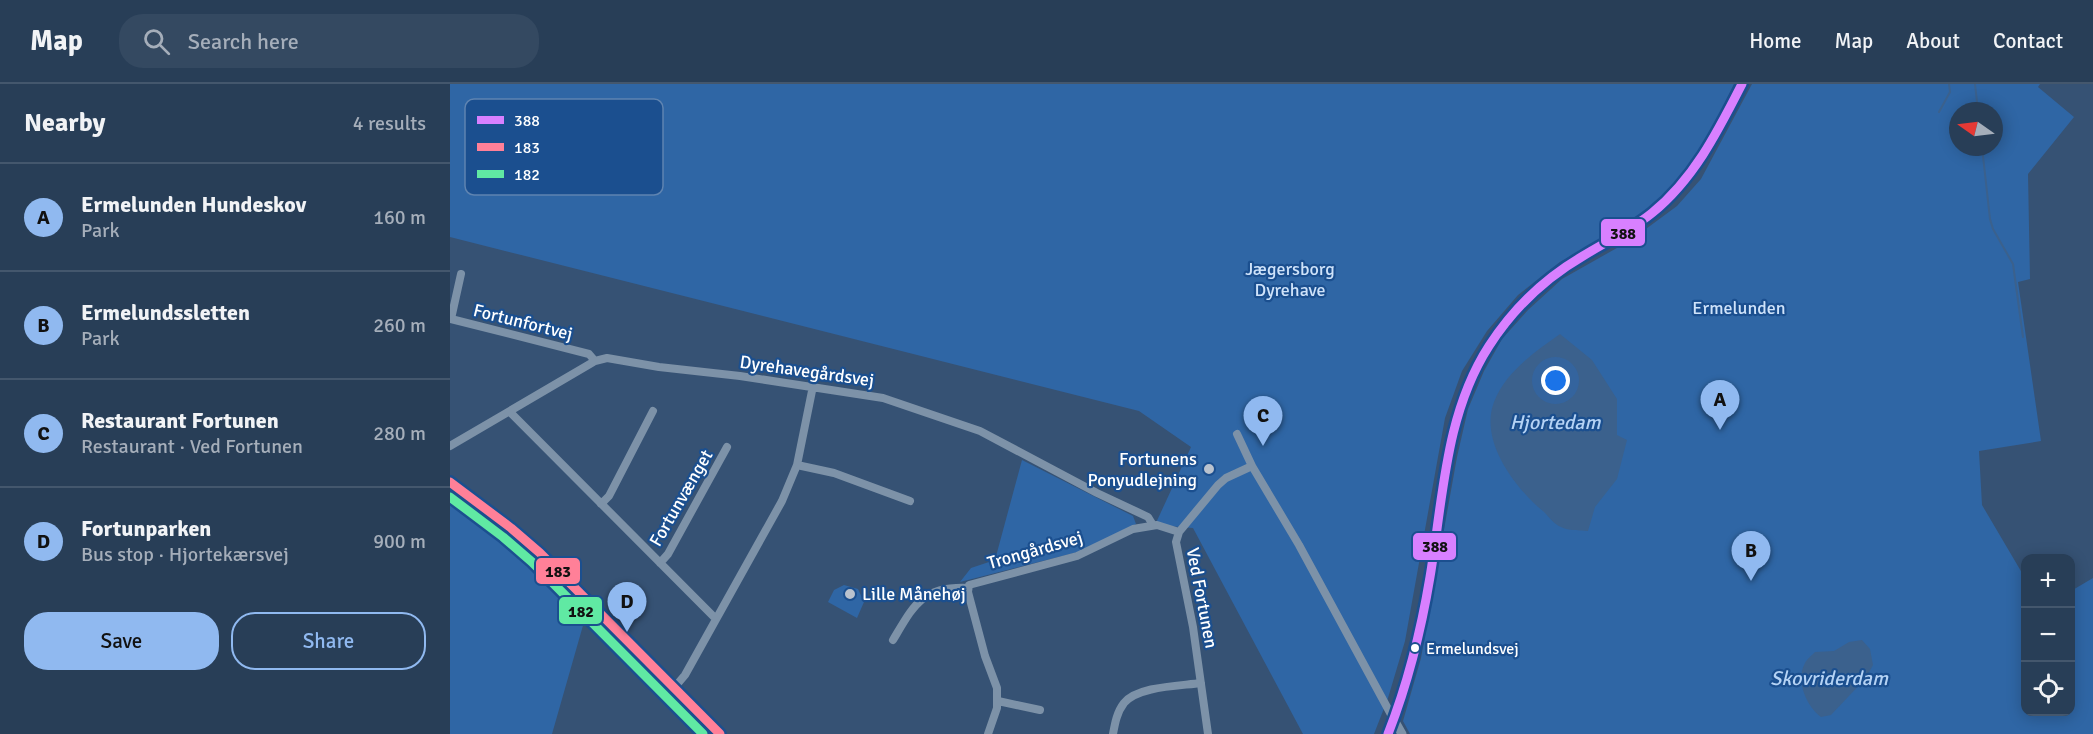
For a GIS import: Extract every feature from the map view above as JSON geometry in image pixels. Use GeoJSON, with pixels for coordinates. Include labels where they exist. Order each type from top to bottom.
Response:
{"type":"FeatureCollection","features":[{"type":"Feature","properties":{"kind":"street"},"geometry":{"type":"LineString","coordinates":[[1388,734],[1406,683],[1418,636],[1458,413],[1478,364],[1512,314],[1533,293],[1572,262],[1624,233],[1653,212],[1675,192],[1711,144],[1743,84]]}},
{"type":"Feature","properties":{"kind":"street","name":"Fortunfortvej"},"geometry":{"type":"LineString","coordinates":[[461,274],[451,319],[589,354],[595,361]]}},
{"type":"Feature","properties":{"kind":"street","name":"Dyrehavegårdsvej"},"geometry":{"type":"LineString","coordinates":[[595,361],[608,358],[884,398],[980,431],[1097,493],[1148,516],[1153,525]]}},
{"type":"Feature","properties":{"kind":"street"},"geometry":{"type":"LineString","coordinates":[[450,446],[595,361]]}},
{"type":"Feature","properties":{"kind":"street"},"geometry":{"type":"LineString","coordinates":[[674,688],[685,675],[782,501],[797,465],[813,387]]}},
{"type":"Feature","properties":{"kind":"street"},"geometry":{"type":"LineString","coordinates":[[601,504],[609,496],[653,411]]}},
{"type":"Feature","properties":{"kind":"street","name":"Fortunvænget"},"geometry":{"type":"LineString","coordinates":[[510,412],[716,619]]}},
{"type":"Feature","properties":{"kind":"street"},"geometry":{"type":"LineString","coordinates":[[1237,434],[1252,466],[1402,734]]}},
{"type":"Feature","properties":{"kind":"street","name":"Fortunvænget"},"geometry":{"type":"LineString","coordinates":[[660,563],[668,554],[727,447]]}},
{"type":"Feature","properties":{"kind":"street"},"geometry":{"type":"LineString","coordinates":[[797,465],[843,476],[910,501]]}},
{"type":"Feature","properties":{"kind":"street","name":"Ved Fortunen"},"geometry":{"type":"LineString","coordinates":[[1208,734],[1193,627],[1176,542],[1179,532],[1226,478],[1252,466]]}},
{"type":"Feature","properties":{"kind":"street"},"geometry":{"type":"LineString","coordinates":[[450,482],[540,553],[720,734]]}},
{"type":"Feature","properties":{"kind":"street"},"geometry":{"type":"LineString","coordinates":[[1153,525],[1179,532]]}},
{"type":"Feature","properties":{"kind":"street","name":"Trongårdsvej"},"geometry":{"type":"LineString","coordinates":[[968,588],[972,583],[1077,556],[1133,529],[1153,525]]}},
{"type":"Feature","properties":{"kind":"street","name":"Trongårdsvej"},"geometry":{"type":"LineString","coordinates":[[893,640],[914,605],[921,599],[927,595],[956,588],[968,588]]}},
{"type":"Feature","properties":{"kind":"street","name":"Trongårdsvej"},"geometry":{"type":"LineString","coordinates":[[968,588],[985,656],[997,688],[998,700],[988,734]]}},
{"type":"Feature","properties":{"kind":"street"},"geometry":{"type":"LineString","coordinates":[[1113,734],[1120,708],[1132,696],[1145,691],[1201,683]]}},
{"type":"Feature","properties":{"kind":"street"},"geometry":{"type":"LineString","coordinates":[[998,700],[1040,710]]}},
{"type":"Feature","properties":{"kind":"green space","name":"Jægersborg Dyrehave"},"geometry":{"type":"Polygon","coordinates":[[[450,84],[1734,84],[1704,146],[1672,190],[1633,221],[1560,262],[1518,295],[1487,331],[1462,371],[1445,418],[1405,641],[1388,698],[1374,734],[1303,734],[1193,528],[1155,525],[1191,447],[1139,411],[450,237],[450,84]]]}},
{"type":"Feature","properties":{"kind":"green space","name":"Ermelunden"},"geometry":{"type":"Polygon","coordinates":[[[1752,84],[2040,84],[2038,87],[2074,117],[2028,174],[2030,279],[2018,282],[2041,441],[1979,451],[1982,505],[2021,571],[2021,716],[2075,716],[2075,589],[2093,578],[2093,734],[1410,734],[1403,721],[1421,658],[1457,457],[1468,409],[1484,371],[1502,339],[1528,310],[1562,279],[1631,240],[1677,206],[1701,179],[1752,84]]]}},
{"type":"Feature","properties":{"kind":"green space"},"geometry":{"type":"Polygon","coordinates":[[[1022,460],[1133,516],[1136,524],[1086,550],[960,582],[971,568],[995,560],[1022,460]]]}},
{"type":"Feature","properties":{"kind":"green space"},"geometry":{"type":"Polygon","coordinates":[[[450,498],[526,557],[586,615],[552,734],[450,734],[450,498]]]}},
{"type":"Feature","properties":{"kind":"green space"},"geometry":{"type":"Polygon","coordinates":[[[844,585],[858,589],[864,602],[857,618],[828,602],[834,590],[844,585]]]}},
{"type":"Feature","properties":{"kind":"water","name":"Hjortedam"},"geometry":{"type":"Polygon","coordinates":[[[1560,334],[1592,360],[1617,399],[1617,435],[1627,440],[1617,479],[1595,507],[1588,531],[1559,526],[1533,502],[1502,463],[1491,432],[1494,402],[1506,381],[1522,363],[1560,334]]]}},
{"type":"Feature","properties":{"kind":"water","name":"Skovriderdam"},"geometry":{"type":"Polygon","coordinates":[[[1862,640],[1870,649],[1873,665],[1866,678],[1831,715],[1821,717],[1811,707],[1804,693],[1801,678],[1805,663],[1815,652],[1834,651],[1849,642],[1862,640]]]}},
{"type":"Feature","properties":{"kind":"waterway"},"geometry":{"type":"LineString","coordinates":[[1939,112],[1950,92],[1949,84]]}},
{"type":"Feature","properties":{"kind":"waterway"},"geometry":{"type":"LineString","coordinates":[[1975,84],[1977,102]]}},
{"type":"Feature","properties":{"kind":"waterway"},"geometry":{"type":"LineString","coordinates":[[1983,156],[1990,219],[1993,229],[2013,264],[2023,337]]}},
{"type":"Feature","properties":{"kind":"transit line","name":"388"},"geometry":{"type":"LineString","coordinates":[[1388,734],[1402,696],[1418,637],[1454,428],[1474,372],[1508,319],[1543,284],[1569,265],[1636,225],[1667,200],[1693,170],[1704,153],[1742,84]]}},
{"type":"Feature","properties":{"kind":"transit line","name":"183"},"geometry":{"type":"LineString","coordinates":[[450,482],[540,553],[720,734]]}},
{"type":"Feature","properties":{"kind":"transit line","name":"182"},"geometry":{"type":"LineString","coordinates":[[450,497],[532,562],[703,734]]}},
{"type":"Feature","properties":{"kind":"place","name":"Ermelunden Hundeskov"},"geometry":{"type":"Point","coordinates":[1720,430]}},
{"type":"Feature","properties":{"kind":"place","name":"Restaurant Fortunen"},"geometry":{"type":"Point","coordinates":[1263,446]}},
{"type":"Feature","properties":{"kind":"place","name":"Fortunens Ponyudlejning"},"geometry":{"type":"Point","coordinates":[1209,469]}},
{"type":"Feature","properties":{"kind":"place","name":"Ermelundssletten"},"geometry":{"type":"Point","coordinates":[1751,581]}},
{"type":"Feature","properties":{"kind":"place","name":"Lille Månehøj"},"geometry":{"type":"Point","coordinates":[850,594]}},
{"type":"Feature","properties":{"kind":"place","name":"Fortunparken"},"geometry":{"type":"Point","coordinates":[627,632]}},
{"type":"Feature","properties":{"kind":"place","name":"Ermelundsvej"},"geometry":{"type":"Point","coordinates":[1415,648]}}]}
